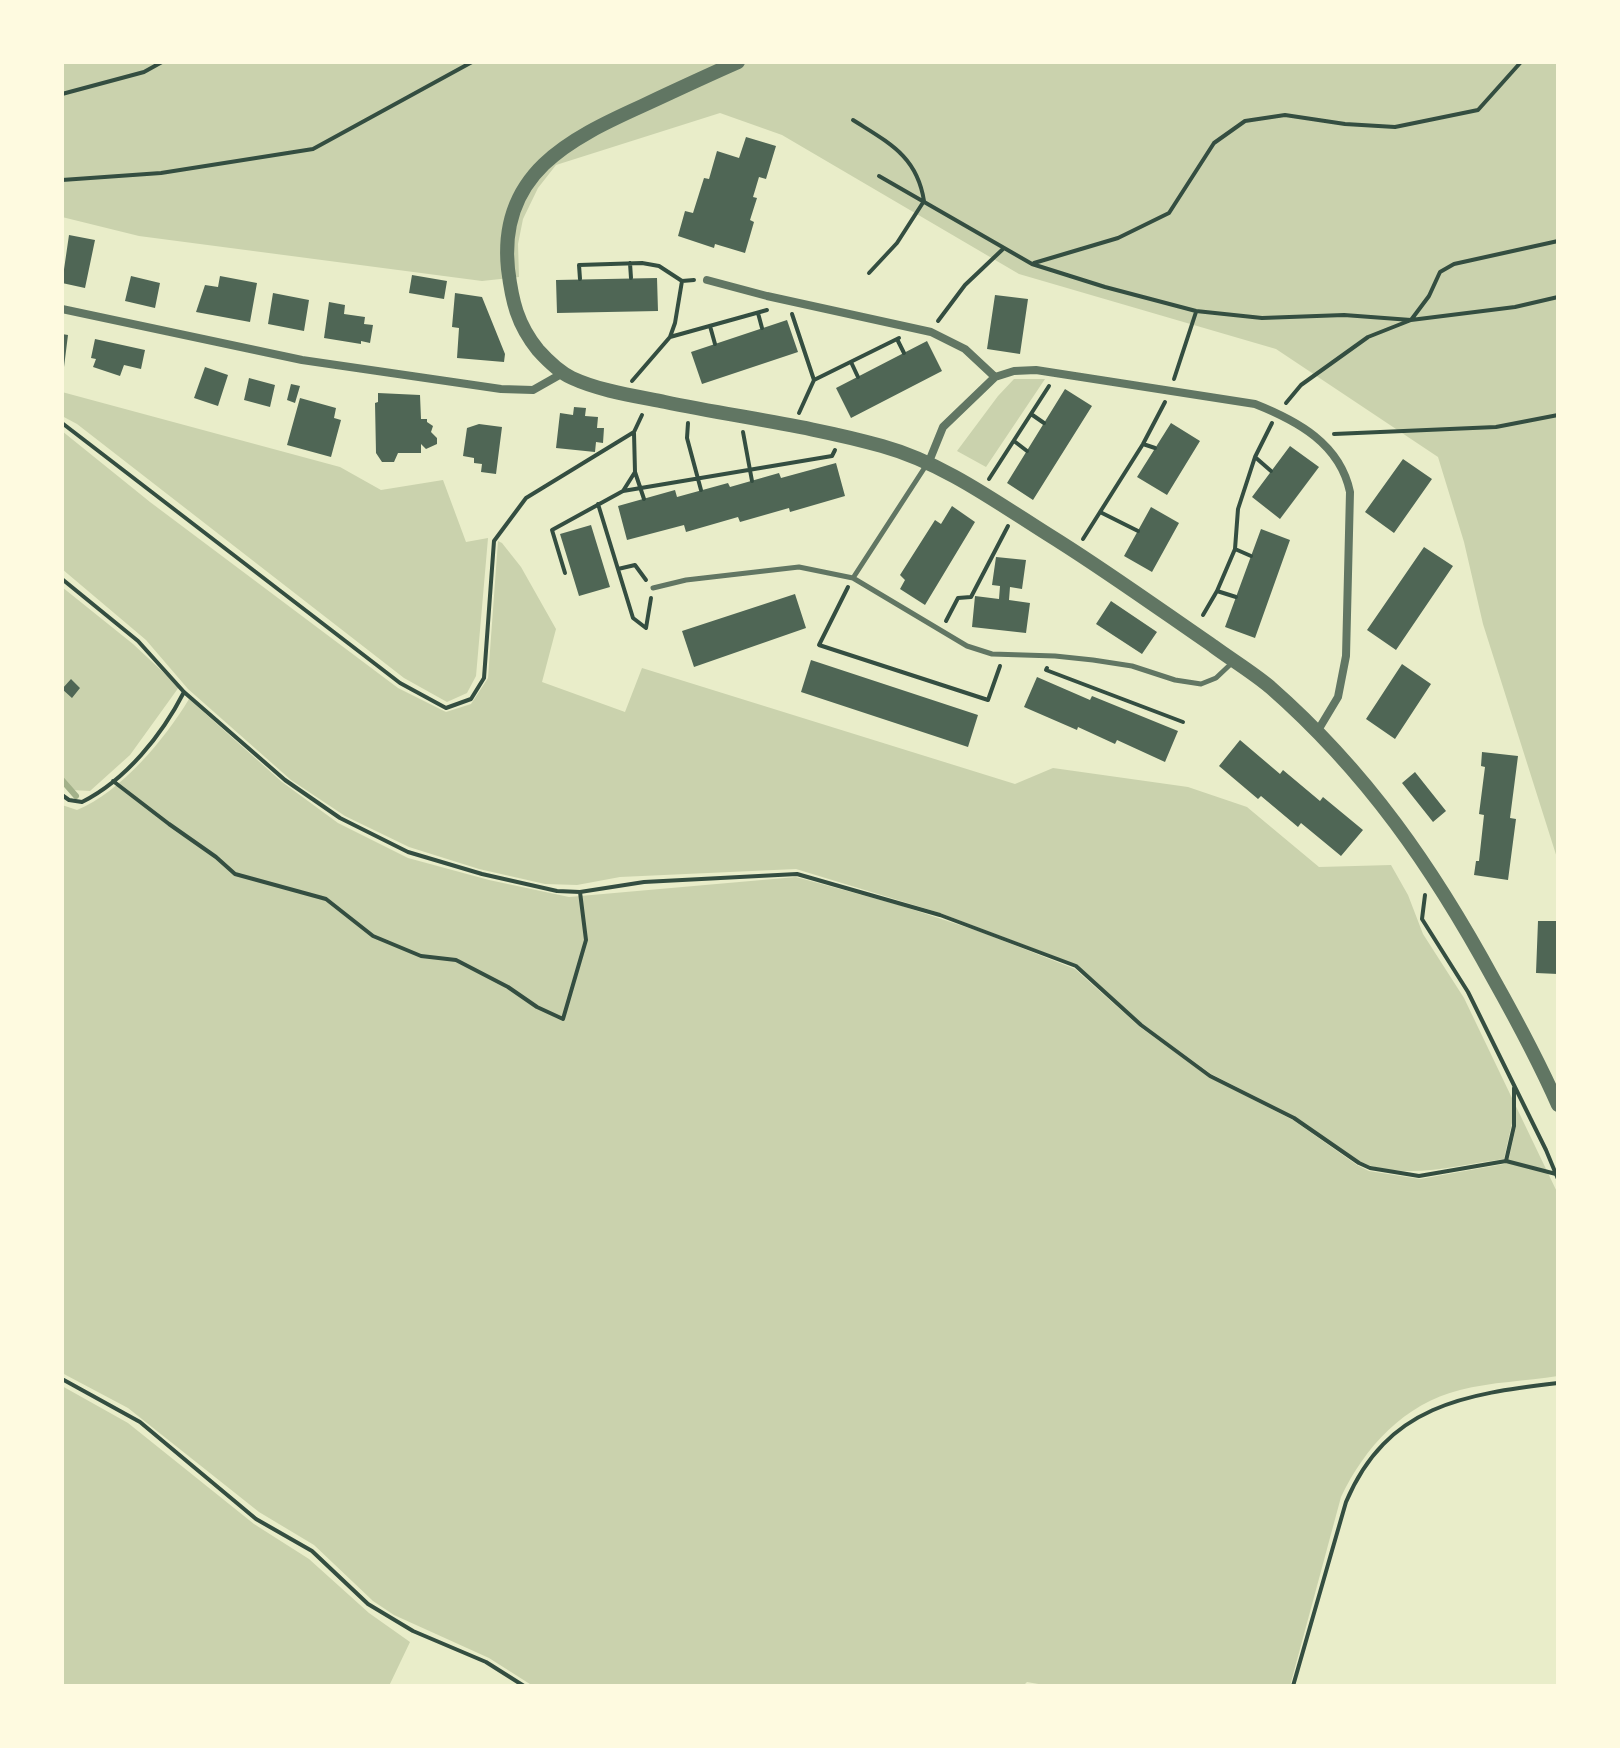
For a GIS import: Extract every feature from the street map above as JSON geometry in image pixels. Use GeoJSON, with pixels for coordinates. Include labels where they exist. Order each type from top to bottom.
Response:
{"type":"FeatureCollection","features":[{"type":"Feature","properties":{"kind":"street"},"geometry":{"type":"LineString","coordinates":[[738,62],[599,125],[564,145],[539,170],[517,202],[507,244],[514,309],[539,350],[563,373],[591,385],[882,446],[928,464],[981,493],[1145,597],[1235,660],[1269,687],[1371,790],[1428,867],[1477,948],[1558,1105]]}},
{"type":"Feature","properties":{"kind":"street"},"geometry":{"type":"LineString","coordinates":[[707,280],[931,332],[965,349],[995,377]]}},
{"type":"Feature","properties":{"kind":"street"},"geometry":{"type":"LineString","coordinates":[[62,309],[302,360],[501,389],[533,390],[563,373]]}},
{"type":"Feature","properties":{"kind":"street"},"geometry":{"type":"LineString","coordinates":[[928,464],[943,427],[995,377],[1014,371],[1036,370],[1255,404],[1278,413],[1315,435],[1343,467],[1350,492],[1346,656],[1338,697],[1317,733]]}},
{"type":"Feature","properties":{"kind":"lane"},"geometry":{"type":"LineString","coordinates":[[853,578],[928,464]]}},
{"type":"Feature","properties":{"kind":"lane"},"geometry":{"type":"LineString","coordinates":[[653,588],[686,580],[799,567],[853,578],[967,646],[992,654],[1055,656],[1132,666],[1175,680],[1201,684],[1216,678],[1235,660]]}},
{"type":"Feature","properties":{"kind":"path"},"geometry":{"type":"LineString","coordinates":[[62,94],[144,72],[162,62]]}},
{"type":"Feature","properties":{"kind":"path"},"geometry":{"type":"LineString","coordinates":[[62,180],[161,173],[313,149],[472,62]]}},
{"type":"Feature","properties":{"kind":"path"},"geometry":{"type":"LineString","coordinates":[[1032,264],[1118,238],[1169,213],[1214,143],[1245,121],[1285,115],[1345,124],[1395,127],[1464,113],[1478,110],[1521,62]]}},
{"type":"Feature","properties":{"kind":"path"},"geometry":{"type":"LineString","coordinates":[[853,120],[896,147],[920,179],[924,201],[897,243],[869,273]]}},
{"type":"Feature","properties":{"kind":"path"},"geometry":{"type":"LineString","coordinates":[[879,176],[1032,264],[1196,311],[1262,318],[1344,315],[1411,320],[1515,307],[1558,297]]}},
{"type":"Feature","properties":{"kind":"path"},"geometry":{"type":"LineString","coordinates":[[1203,615],[1235,549],[1238,509],[1255,457],[1278,413],[1301,385],[1368,337],[1411,320],[1429,296],[1440,272],[1454,264],[1558,241]]}},
{"type":"Feature","properties":{"kind":"path"},"geometry":{"type":"LineString","coordinates":[[931,332],[965,285],[1003,249]]}},
{"type":"Feature","properties":{"kind":"path"},"geometry":{"type":"LineString","coordinates":[[630,263],[631,278]]}},
{"type":"Feature","properties":{"kind":"path"},"geometry":{"type":"LineString","coordinates":[[580,279],[579,265],[630,263],[659,266],[682,281],[707,280]]}},
{"type":"Feature","properties":{"kind":"path"},"geometry":{"type":"LineString","coordinates":[[622,393],[670,337],[682,281]]}},
{"type":"Feature","properties":{"kind":"path"},"geometry":{"type":"LineString","coordinates":[[670,337],[758,313],[787,301],[814,380]]}},
{"type":"Feature","properties":{"kind":"path"},"geometry":{"type":"LineString","coordinates":[[1087,535],[1143,444],[1171,390],[1196,311]]}},
{"type":"Feature","properties":{"kind":"path"},"geometry":{"type":"LineString","coordinates":[[758,313],[762,328]]}},
{"type":"Feature","properties":{"kind":"path"},"geometry":{"type":"LineString","coordinates":[[710,326],[715,344]]}},
{"type":"Feature","properties":{"kind":"path"},"geometry":{"type":"LineString","coordinates":[[793,426],[814,380],[918,329]]}},
{"type":"Feature","properties":{"kind":"path"},"geometry":{"type":"LineString","coordinates":[[897,339],[904,353]]}},
{"type":"Feature","properties":{"kind":"path"},"geometry":{"type":"LineString","coordinates":[[851,362],[858,377]]}},
{"type":"Feature","properties":{"kind":"path"},"geometry":{"type":"LineString","coordinates":[[981,493],[1057,374]]}},
{"type":"Feature","properties":{"kind":"path"},"geometry":{"type":"LineString","coordinates":[[644,499],[635,472],[634,432],[649,399]]}},
{"type":"Feature","properties":{"kind":"path"},"geometry":{"type":"LineString","coordinates":[[689,407],[687,438],[701,490]]}},
{"type":"Feature","properties":{"kind":"path"},"geometry":{"type":"LineString","coordinates":[[1031,414],[1044,423]]}},
{"type":"Feature","properties":{"kind":"path"},"geometry":{"type":"LineString","coordinates":[[1315,435],[1496,427],[1558,415]]}},
{"type":"Feature","properties":{"kind":"path"},"geometry":{"type":"LineString","coordinates":[[746,417],[743,429],[752,481]]}},
{"type":"Feature","properties":{"kind":"path"},"geometry":{"type":"LineString","coordinates":[[62,423],[400,683],[446,708],[471,699],[484,678],[494,541],[526,498],[634,432]]}},
{"type":"Feature","properties":{"kind":"path"},"geometry":{"type":"LineString","coordinates":[[565,573],[552,530],[623,491],[832,456],[839,436]]}},
{"type":"Feature","properties":{"kind":"path"},"geometry":{"type":"LineString","coordinates":[[1014,441],[1027,451]]}},
{"type":"Feature","properties":{"kind":"path"},"geometry":{"type":"LineString","coordinates":[[1143,444],[1155,448]]}},
{"type":"Feature","properties":{"kind":"path"},"geometry":{"type":"LineString","coordinates":[[1255,457],[1271,471]]}},
{"type":"Feature","properties":{"kind":"path"},"geometry":{"type":"LineString","coordinates":[[805,461],[808,470]]}},
{"type":"Feature","properties":{"kind":"path"},"geometry":{"type":"LineString","coordinates":[[623,491],[635,472]]}},
{"type":"Feature","properties":{"kind":"path"},"geometry":{"type":"LineString","coordinates":[[598,504],[633,618],[646,628],[653,588],[635,565],[618,569]]}},
{"type":"Feature","properties":{"kind":"path"},"geometry":{"type":"LineString","coordinates":[[1100,512],[1138,531]]}},
{"type":"Feature","properties":{"kind":"path"},"geometry":{"type":"LineString","coordinates":[[941,630],[958,598],[971,597],[1014,514]]}},
{"type":"Feature","properties":{"kind":"path"},"geometry":{"type":"LineString","coordinates":[[1235,549],[1251,556]]}},
{"type":"Feature","properties":{"kind":"path"},"geometry":{"type":"LineString","coordinates":[[62,579],[138,641],[184,692],[285,780],[340,818],[408,852],[540,888],[580,892],[621,884],[797,874],[940,915],[1076,966],[1141,1025],[1210,1076],[1294,1118],[1370,1168],[1419,1176],[1506,1161],[1557,1176]]}},
{"type":"Feature","properties":{"kind":"path"},"geometry":{"type":"LineString","coordinates":[[1217,591],[1236,597]]}},
{"type":"Feature","properties":{"kind":"path"},"geometry":{"type":"LineString","coordinates":[[843,597],[819,645],[988,700],[1000,667]]}},
{"type":"Feature","properties":{"kind":"path"},"geometry":{"type":"LineString","coordinates":[[1055,656],[1046,670],[1183,722]]}},
{"type":"Feature","properties":{"kind":"path"},"geometry":{"type":"LineString","coordinates":[[62,795],[69,800],[82,802],[113,781],[155,739],[184,692]]}},
{"type":"Feature","properties":{"kind":"path"},"geometry":{"type":"LineString","coordinates":[[113,781],[235,874],[326,899],[373,936],[421,956],[456,960],[563,1019],[586,940],[580,892]]}},
{"type":"Feature","properties":{"kind":"path"},"geometry":{"type":"LineString","coordinates":[[1428,867],[1422,919],[1468,992],[1557,1176]]}},
{"type":"Feature","properties":{"kind":"path"},"geometry":{"type":"LineString","coordinates":[[1506,1161],[1514,1126],[1514,1085]]}},
{"type":"Feature","properties":{"kind":"path"},"geometry":{"type":"LineString","coordinates":[[62,1379],[140,1422],[256,1519],[312,1551],[368,1604],[413,1631],[486,1662],[524,1686]]}},
{"type":"Feature","properties":{"kind":"path"},"geometry":{"type":"LineString","coordinates":[[1293,1686],[1346,1502],[1369,1458],[1394,1434],[1422,1414],[1437,1408],[1495,1391],[1558,1383]]}},
{"type":"Feature","properties":{"kind":"green space"},"geometry":{"type":"Polygon","coordinates":[[[62,62],[1558,62],[1558,861],[1483,624],[1464,542],[1438,457],[1276,349],[1019,274],[782,135],[720,113],[556,165],[538,188],[523,219],[518,244],[519,277],[482,281],[139,236],[62,217],[62,62]]]}},
{"type":"Feature","properties":{"kind":"green space"},"geometry":{"type":"Polygon","coordinates":[[[1014,379],[1045,379],[986,467],[957,451],[1014,379]]]}},
{"type":"Feature","properties":{"kind":"green space"},"geometry":{"type":"Polygon","coordinates":[[[62,392],[340,467],[381,490],[443,480],[466,542],[488,538],[476,676],[467,693],[447,702],[404,678],[77,424],[62,416],[62,392]]]}},
{"type":"Feature","properties":{"kind":"green space"},"geometry":{"type":"Polygon","coordinates":[[[62,431],[150,502],[398,688],[446,712],[471,704],[488,678],[498,541],[521,567],[556,629],[542,682],[625,712],[642,668],[1015,784],[1053,768],[1188,787],[1247,807],[1319,867],[1391,865],[1408,895],[1423,934],[1464,998],[1558,1194],[1558,1376],[1484,1385],[1440,1397],[1404,1417],[1374,1445],[1341,1497],[1290,1686],[1050,1686],[1027,1682],[1023,1686],[533,1686],[489,1658],[394,1615],[373,1601],[314,1545],[259,1512],[128,1408],[62,1373],[62,805],[77,810],[110,791],[155,747],[189,699],[282,782],[338,823],[408,858],[569,897],[796,877],[899,905],[981,932],[1075,969],[1140,1027],[1209,1077],[1293,1120],[1369,1171],[1420,1179],[1504,1164],[1509,1158],[1516,1127],[1512,1123],[1504,1159],[1414,1171],[1378,1168],[1360,1162],[1295,1117],[1211,1074],[1142,1024],[1077,965],[940,913],[796,869],[620,877],[577,885],[545,884],[479,869],[409,847],[345,816],[291,780],[188,689],[146,640],[62,569],[62,431]]]}},
{"type":"Feature","properties":{"kind":"green space"},"geometry":{"type":"Polygon","coordinates":[[[62,587],[133,644],[179,687],[130,755],[90,791],[72,790],[62,780],[62,587]]]}},
{"type":"Feature","properties":{"kind":"green space"},"geometry":{"type":"Polygon","coordinates":[[[62,1386],[128,1423],[254,1524],[309,1559],[369,1613],[410,1642],[389,1686],[62,1686],[62,1386]]]}},
{"type":"Feature","properties":{"kind":"building"},"geometry":{"type":"Polygon","coordinates":[[[746,137],[776,146],[766,179],[759,177],[753,197],[757,198],[750,220],[754,222],[745,253],[715,244],[714,248],[678,236],[685,211],[693,213],[704,178],[709,179],[717,151],[739,158],[746,137]]]}},
{"type":"Feature","properties":{"kind":"building"},"geometry":{"type":"Polygon","coordinates":[[[69,235],[95,240],[85,288],[62,283],[69,235]]]}},
{"type":"Feature","properties":{"kind":"building"},"geometry":{"type":"Polygon","coordinates":[[[412,275],[447,281],[444,299],[409,293],[412,275]]]}},
{"type":"Feature","properties":{"kind":"building"},"geometry":{"type":"Polygon","coordinates":[[[131,276],[160,283],[155,308],[125,301],[131,276]]]}},
{"type":"Feature","properties":{"kind":"building"},"geometry":{"type":"Polygon","coordinates":[[[220,276],[257,283],[250,322],[196,312],[205,285],[218,287],[220,276]]]}},
{"type":"Feature","properties":{"kind":"building"},"geometry":{"type":"Polygon","coordinates":[[[657,278],[658,311],[557,313],[556,280],[657,278]]]}},
{"type":"Feature","properties":{"kind":"building"},"geometry":{"type":"Polygon","coordinates":[[[273,293],[309,300],[304,331],[268,324],[273,293]]]}},
{"type":"Feature","properties":{"kind":"building"},"geometry":{"type":"Polygon","coordinates":[[[455,293],[482,297],[505,354],[504,362],[457,358],[459,328],[452,327],[455,293]]]}},
{"type":"Feature","properties":{"kind":"building"},"geometry":{"type":"Polygon","coordinates":[[[995,295],[1028,299],[1020,354],[987,349],[995,295]]]}},
{"type":"Feature","properties":{"kind":"building"},"geometry":{"type":"Polygon","coordinates":[[[329,302],[345,305],[344,314],[365,317],[364,324],[373,325],[370,343],[324,338],[329,302]]]}},
{"type":"Feature","properties":{"kind":"building"},"geometry":{"type":"Polygon","coordinates":[[[787,320],[798,352],[702,384],[691,352],[787,320]]]}},
{"type":"Feature","properties":{"kind":"building"},"geometry":{"type":"Polygon","coordinates":[[[62,334],[68,335],[64,367],[62,367],[62,334]]]}},
{"type":"Feature","properties":{"kind":"building"},"geometry":{"type":"Polygon","coordinates":[[[95,339],[145,350],[141,369],[124,365],[120,376],[93,367],[96,359],[91,358],[95,339]]]}},
{"type":"Feature","properties":{"kind":"building"},"geometry":{"type":"Polygon","coordinates":[[[927,341],[942,371],[851,418],[836,388],[927,341]]]}},
{"type":"Feature","properties":{"kind":"building"},"geometry":{"type":"Polygon","coordinates":[[[205,367],[228,375],[218,406],[194,398],[205,367]]]}},
{"type":"Feature","properties":{"kind":"building"},"geometry":{"type":"Polygon","coordinates":[[[249,378],[275,385],[270,407],[244,400],[249,378]]]}},
{"type":"Feature","properties":{"kind":"building"},"geometry":{"type":"Polygon","coordinates":[[[291,384],[300,386],[295,403],[287,400],[291,384]]]}},
{"type":"Feature","properties":{"kind":"building"},"geometry":{"type":"Polygon","coordinates":[[[1065,389],[1092,406],[1033,500],[1007,483],[1065,389]]]}},
{"type":"Feature","properties":{"kind":"building"},"geometry":{"type":"Polygon","coordinates":[[[378,393],[420,395],[421,419],[427,419],[433,426],[431,432],[437,438],[437,444],[426,449],[421,444],[421,453],[398,453],[394,462],[382,462],[376,453],[375,403],[378,402],[378,393]]]}},
{"type":"Feature","properties":{"kind":"building"},"geometry":{"type":"Polygon","coordinates":[[[300,398],[336,408],[334,418],[341,420],[331,457],[287,445],[300,398]]]}},
{"type":"Feature","properties":{"kind":"building"},"geometry":{"type":"Polygon","coordinates":[[[574,407],[586,408],[585,416],[598,417],[597,428],[604,428],[603,443],[596,442],[595,452],[556,448],[560,413],[573,415],[574,407]]]}},
{"type":"Feature","properties":{"kind":"building"},"geometry":{"type":"Polygon","coordinates":[[[1171,423],[1200,441],[1167,495],[1137,477],[1171,423]]]}},
{"type":"Feature","properties":{"kind":"building"},"geometry":{"type":"Polygon","coordinates":[[[479,424],[502,427],[496,474],[481,472],[482,464],[474,463],[474,458],[463,456],[467,428],[479,424]]]}},
{"type":"Feature","properties":{"kind":"building"},"geometry":{"type":"Polygon","coordinates":[[[1290,446],[1319,467],[1280,519],[1252,497],[1290,446]]]}},
{"type":"Feature","properties":{"kind":"building"},"geometry":{"type":"Polygon","coordinates":[[[1403,459],[1432,479],[1394,533],[1365,512],[1403,459]]]}},
{"type":"Feature","properties":{"kind":"building"},"geometry":{"type":"Polygon","coordinates":[[[836,463],[845,496],[790,512],[789,508],[740,522],[738,517],[686,532],[684,525],[627,540],[618,506],[675,490],[677,497],[728,483],[730,487],[779,473],[781,478],[836,463]]]}},
{"type":"Feature","properties":{"kind":"building"},"geometry":{"type":"Polygon","coordinates":[[[952,506],[975,522],[925,605],[900,589],[905,580],[900,575],[935,520],[941,524],[952,506]]]}},
{"type":"Feature","properties":{"kind":"building"},"geometry":{"type":"Polygon","coordinates":[[[1151,507],[1179,523],[1152,572],[1124,556],[1151,507]]]}},
{"type":"Feature","properties":{"kind":"building"},"geometry":{"type":"Polygon","coordinates":[[[591,525],[610,587],[579,596],[560,534],[591,525]]]}},
{"type":"Feature","properties":{"kind":"building"},"geometry":{"type":"Polygon","coordinates":[[[1261,529],[1290,540],[1255,638],[1225,627],[1261,529]]]}},
{"type":"Feature","properties":{"kind":"building"},"geometry":{"type":"Polygon","coordinates":[[[1424,547],[1453,566],[1396,650],[1367,630],[1424,547]]]}},
{"type":"Feature","properties":{"kind":"building"},"geometry":{"type":"Polygon","coordinates":[[[996,557],[1026,560],[1022,589],[1010,587],[1009,600],[1030,603],[1026,633],[972,627],[975,596],[999,599],[1000,586],[992,585],[996,557]]]}},
{"type":"Feature","properties":{"kind":"building"},"geometry":{"type":"Polygon","coordinates":[[[795,594],[806,628],[694,667],[682,631],[795,594]]]}},
{"type":"Feature","properties":{"kind":"building"},"geometry":{"type":"Polygon","coordinates":[[[1111,601],[1157,632],[1142,654],[1096,624],[1111,601]]]}},
{"type":"Feature","properties":{"kind":"building"},"geometry":{"type":"Polygon","coordinates":[[[811,660],[978,715],[968,747],[801,692],[811,660]]]}},
{"type":"Feature","properties":{"kind":"building"},"geometry":{"type":"Polygon","coordinates":[[[1402,664],[1431,684],[1395,739],[1366,719],[1402,664]]]}},
{"type":"Feature","properties":{"kind":"building"},"geometry":{"type":"Polygon","coordinates":[[[1037,677],[1090,700],[1092,696],[1178,731],[1165,762],[1117,740],[1115,744],[1024,707],[1037,677]]]}},
{"type":"Feature","properties":{"kind":"building"},"geometry":{"type":"Polygon","coordinates":[[[71,679],[80,688],[72,698],[62,689],[71,679]]]}},
{"type":"Feature","properties":{"kind":"building"},"geometry":{"type":"Polygon","coordinates":[[[1240,740],[1280,774],[1283,770],[1320,801],[1323,797],[1363,830],[1341,856],[1301,823],[1298,827],[1261,796],[1258,799],[1219,766],[1240,740]]]}},
{"type":"Feature","properties":{"kind":"building"},"geometry":{"type":"Polygon","coordinates":[[[1482,752],[1518,756],[1510,818],[1516,819],[1508,880],[1474,875],[1476,861],[1479,861],[1484,815],[1479,814],[1485,767],[1481,766],[1482,752]]]}},
{"type":"Feature","properties":{"kind":"building"},"geometry":{"type":"Polygon","coordinates":[[[1415,772],[1446,811],[1433,822],[1402,783],[1415,772]]]}},
{"type":"Feature","properties":{"kind":"building"},"geometry":{"type":"Polygon","coordinates":[[[1538,921],[1558,921],[1558,974],[1536,973],[1538,921]]]}},
{"type":"Feature","properties":{"kind":"waterway"},"geometry":{"type":"LineString","coordinates":[[62,780],[76,796]]}}]}
